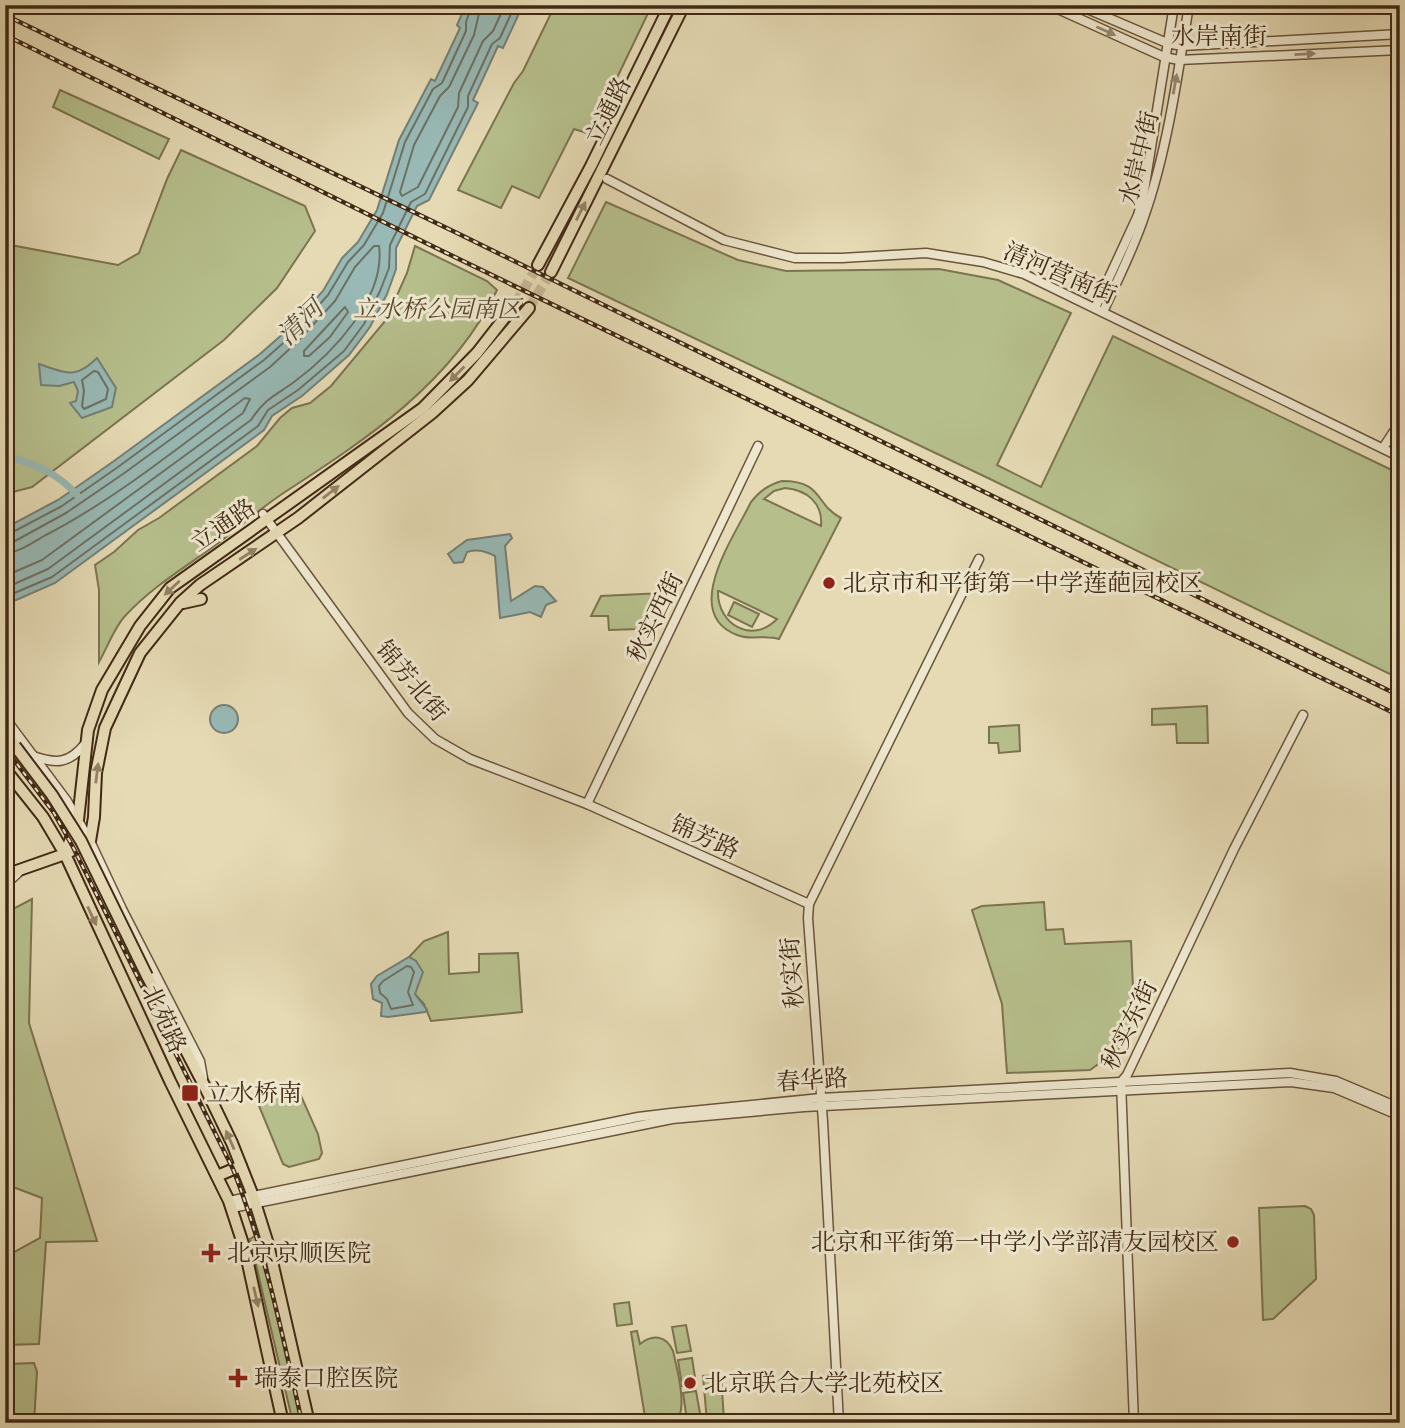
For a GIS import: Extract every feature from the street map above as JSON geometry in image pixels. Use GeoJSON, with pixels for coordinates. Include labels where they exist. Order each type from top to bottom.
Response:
{"type":"FeatureCollection","features":[{"type":"Feature","properties":{"kind":"main road","name":"立通路"},"geometry":{"type":"LineString","coordinates":[[538,265],[591,166],[670,5]]}},
{"type":"Feature","properties":{"kind":"main road","name":"立通路"},"geometry":{"type":"LineString","coordinates":[[551,272],[684,5]]}},
{"type":"Feature","properties":{"kind":"main road"},"geometry":{"type":"LineString","coordinates":[[651,44],[653,18]]}},
{"type":"Feature","properties":{"kind":"main road","name":"立通路"},"geometry":{"type":"LineString","coordinates":[[65,854],[78,820],[85,744],[102,690],[141,626],[170,588],[265,517],[423,408],[477,353],[516,303]]}},
{"type":"Feature","properties":{"kind":"main road","name":"立通路"},"geometry":{"type":"LineString","coordinates":[[90,841],[96,773],[105,728],[139,653],[180,603],[200,585],[277,534],[432,413],[468,380],[529,308]]}},
{"type":"Feature","properties":{"kind":"main road"},"geometry":{"type":"LineString","coordinates":[[443,415],[454,393]]}},
{"type":"Feature","properties":{"kind":"main road"},"geometry":{"type":"LineString","coordinates":[[180,603],[201,599]]}},
{"type":"Feature","properties":{"kind":"main road","name":"北苑路"},"geometry":{"type":"LineString","coordinates":[[5,732],[52,795],[81,841],[204,1085],[241,1166],[264,1230],[309,1423]]}},
{"type":"Feature","properties":{"kind":"main road","name":"北苑路"},"geometry":{"type":"LineString","coordinates":[[5,769],[43,817],[65,854],[230,1205],[241,1236],[283,1423]]}},
{"type":"Feature","properties":{"kind":"main road"},"geometry":{"type":"LineString","coordinates":[[5,876],[65,854],[90,841]]}},
{"type":"Feature","properties":{"kind":"main road"},"geometry":{"type":"LineString","coordinates":[[217,1176],[241,1166]]}},
{"type":"Feature","properties":{"kind":"main road"},"geometry":{"type":"LineString","coordinates":[[241,1236],[264,1230]]}},
{"type":"Feature","properties":{"kind":"street","name":"水岸南街"},"geometry":{"type":"LineString","coordinates":[[1049,5],[1164,57],[1179,60],[1400,50]]}},
{"type":"Feature","properties":{"kind":"street","name":"水岸南街"},"geometry":{"type":"LineString","coordinates":[[1078,5],[1167,43],[1182,46],[1400,34]]}},
{"type":"Feature","properties":{"kind":"street","name":"水岸中街"},"geometry":{"type":"LineString","coordinates":[[1099,310],[1143,197],[1174,5]]}},
{"type":"Feature","properties":{"kind":"street","name":"水岸中街"},"geometry":{"type":"LineString","coordinates":[[1099,310],[1144,219],[1150,199],[1189,5]]}},
{"type":"Feature","properties":{"kind":"street","name":"清河营南街"},"geometry":{"type":"LineString","coordinates":[[607,179],[724,240],[795,258],[926,253],[964,257],[1024,274],[1400,457]]}},
{"type":"Feature","properties":{"kind":"street"},"geometry":{"type":"LineString","coordinates":[[1383,449],[1400,422]]}},
{"type":"Feature","properties":{"kind":"street","name":"秋实西街"},"geometry":{"type":"LineString","coordinates":[[587,804],[758,446]]}},
{"type":"Feature","properties":{"kind":"street","name":"锦芳北街"},"geometry":{"type":"LineString","coordinates":[[265,517],[408,713],[435,739],[470,759],[587,804]]}},
{"type":"Feature","properties":{"kind":"street","name":"秋实街"},"geometry":{"type":"LineString","coordinates":[[839,1423],[809,904],[979,559]]}},
{"type":"Feature","properties":{"kind":"street","name":"秋实东街"},"geometry":{"type":"LineString","coordinates":[[1134,1423],[1121,1086],[1234,849],[1303,715]]}},
{"type":"Feature","properties":{"kind":"street","name":"北苑路"},"geometry":{"type":"LineString","coordinates":[[5,718],[67,801],[90,841],[200,1061],[204,1085]]}},
{"type":"Feature","properties":{"kind":"street"},"geometry":{"type":"LineString","coordinates":[[33,756],[54,762],[75,757],[85,744]]}},
{"type":"Feature","properties":{"kind":"street","name":"锦芳路"},"geometry":{"type":"LineString","coordinates":[[587,804],[809,904]]}},
{"type":"Feature","properties":{"kind":"street"},"geometry":{"type":"LineString","coordinates":[[5,885],[24,869]]}},
{"type":"Feature","properties":{"kind":"street","name":"春华路"},"geometry":{"type":"LineString","coordinates":[[230,1205],[638,1117],[724,1107],[1303,1074],[1336,1080],[1400,1108]]}},
{"type":"Feature","properties":{"kind":"street","name":"春华路"},"geometry":{"type":"LineString","coordinates":[[1121,1086],[1301,1082],[1334,1088],[1400,1116]]}},
{"type":"Feature","properties":{"kind":"green space"},"geometry":{"type":"Polygon","coordinates":[[[555,5],[652,5],[590,134],[574,129],[539,198],[512,186],[501,208],[458,190],[514,83],[523,71],[555,5]]]}},
{"type":"Feature","properties":{"kind":"green space"},"geometry":{"type":"Polygon","coordinates":[[[60,90],[169,139],[159,159],[53,107],[60,90]]]}},
{"type":"Feature","properties":{"kind":"green space"},"geometry":{"type":"Polygon","coordinates":[[[181,150],[305,206],[315,231],[277,288],[224,340],[32,487],[5,494],[5,244],[118,265],[139,253],[181,150]]]}},
{"type":"Feature","properties":{"kind":"green space"},"geometry":{"type":"Polygon","coordinates":[[[606,202],[738,260],[786,271],[939,269],[998,280],[1071,313],[997,465],[1041,487],[1113,336],[1400,474],[1400,679],[990,479],[568,278],[606,202]]]}},
{"type":"Feature","properties":{"kind":"green space","name":"立水桥公园南区"},"geometry":{"type":"Polygon","coordinates":[[[415,246],[487,281],[497,290],[479,323],[457,353],[405,406],[377,429],[275,499],[145,596],[121,621],[99,662],[99,590],[95,565],[138,530],[159,518],[257,446],[292,408],[310,403],[331,386],[386,320],[407,273],[415,246]]]}},
{"type":"Feature","properties":{"kind":"green space"},"geometry":{"type":"Polygon","coordinates":[[[782,481],[805,485],[841,518],[779,639],[742,637],[721,624],[713,610],[712,592],[716,573],[751,502],[765,489],[782,481]],[[785,488],[774,491],[764,499],[821,526],[819,511],[812,499],[785,488]],[[719,591],[723,613],[738,627],[757,630],[767,627],[777,619],[719,591]]]}},
{"type":"Feature","properties":{"kind":"green space"},"geometry":{"type":"Polygon","coordinates":[[[662,593],[652,613],[645,614],[639,629],[609,630],[608,616],[591,616],[601,596],[662,593]]]}},
{"type":"Feature","properties":{"kind":"green space"},"geometry":{"type":"Polygon","coordinates":[[[734,602],[759,614],[752,627],[728,615],[734,602]]]}},
{"type":"Feature","properties":{"kind":"green space"},"geometry":{"type":"Polygon","coordinates":[[[1207,706],[1208,743],[1177,743],[1176,724],[1152,725],[1152,709],[1207,706]]]}},
{"type":"Feature","properties":{"kind":"green space"},"geometry":{"type":"Polygon","coordinates":[[[1019,725],[1020,751],[999,753],[998,743],[989,743],[989,727],[1019,725]]]}},
{"type":"Feature","properties":{"kind":"green space"},"geometry":{"type":"Polygon","coordinates":[[[32,899],[29,1023],[97,1241],[46,1242],[39,1344],[5,1345],[5,1257],[40,1238],[42,1198],[5,1184],[5,919],[13,909],[32,899]]]}},
{"type":"Feature","properties":{"kind":"green space"},"geometry":{"type":"Polygon","coordinates":[[[1044,902],[1046,930],[1063,929],[1065,944],[1131,941],[1134,1013],[1119,1049],[1090,1070],[1007,1073],[1002,1004],[972,910],[982,906],[1044,902]]]}},
{"type":"Feature","properties":{"kind":"green space"},"geometry":{"type":"Polygon","coordinates":[[[448,932],[449,974],[479,972],[479,954],[518,953],[522,1012],[431,1021],[424,1004],[415,994],[416,961],[409,957],[424,941],[448,932]]]}},
{"type":"Feature","properties":{"kind":"green space"},"geometry":{"type":"Polygon","coordinates":[[[285,1084],[294,1085],[298,1089],[318,1134],[322,1153],[319,1159],[289,1167],[283,1164],[257,1101],[285,1084]]]}},
{"type":"Feature","properties":{"kind":"green space"},"geometry":{"type":"Polygon","coordinates":[[[1305,1206],[1311,1209],[1314,1215],[1316,1279],[1273,1319],[1263,1320],[1259,1208],[1305,1206]]]}},
{"type":"Feature","properties":{"kind":"green space"},"geometry":{"type":"Polygon","coordinates":[[[260,1237],[268,1263],[304,1423],[293,1423],[250,1239],[260,1237]]]}},
{"type":"Feature","properties":{"kind":"green space"},"geometry":{"type":"Polygon","coordinates":[[[629,1302],[632,1324],[617,1326],[614,1304],[629,1302]]]}},
{"type":"Feature","properties":{"kind":"green space"},"geometry":{"type":"Polygon","coordinates":[[[686,1325],[691,1351],[677,1353],[672,1327],[686,1325]]]}},
{"type":"Feature","properties":{"kind":"green space"},"geometry":{"type":"Polygon","coordinates":[[[637,1331],[640,1344],[649,1339],[663,1339],[673,1351],[682,1400],[679,1417],[674,1422],[646,1423],[631,1332],[637,1331]]]}},
{"type":"Feature","properties":{"kind":"green space"},"geometry":{"type":"Polygon","coordinates":[[[692,1358],[696,1384],[682,1386],[678,1360],[692,1358]]]}},
{"type":"Feature","properties":{"kind":"green space"},"geometry":{"type":"Polygon","coordinates":[[[34,1363],[37,1372],[34,1423],[5,1423],[5,1366],[34,1363]]]}},
{"type":"Feature","properties":{"kind":"green space"},"geometry":{"type":"Polygon","coordinates":[[[721,1375],[724,1420],[707,1422],[703,1376],[721,1375]]]}},
{"type":"Feature","properties":{"kind":"green space"},"geometry":{"type":"Polygon","coordinates":[[[696,1391],[701,1419],[687,1421],[683,1393],[696,1391]]]}},
{"type":"Feature","properties":{"kind":"water","name":"清河"},"geometry":{"type":"Polygon","coordinates":[[[466,5],[523,5],[503,48],[498,46],[473,100],[478,103],[429,200],[417,206],[396,248],[396,269],[387,294],[370,327],[349,355],[302,396],[272,416],[264,430],[55,583],[5,605],[5,528],[58,500],[260,354],[285,332],[323,291],[342,258],[358,242],[377,210],[399,140],[431,79],[435,81],[460,28],[457,25],[466,5]]]}},
{"type":"Feature","properties":{"kind":"water"},"geometry":{"type":"Polygon","coordinates":[[[97,358],[116,388],[112,407],[82,418],[70,403],[76,401],[78,391],[74,382],[59,386],[41,385],[39,364],[70,373],[82,369],[97,358]]]}},
{"type":"Feature","properties":{"kind":"water"},"geometry":{"type":"Polygon","coordinates":[[[510,534],[512,538],[505,546],[511,601],[535,586],[543,587],[556,601],[546,605],[541,617],[530,612],[500,618],[495,556],[482,551],[471,551],[467,552],[463,562],[454,563],[448,554],[467,540],[510,534]]]}},
{"type":"Feature","properties":{"kind":"water"},"geometry":{"type":"Polygon","coordinates":[[[224,705],[234,709],[238,719],[234,729],[224,733],[214,729],[210,719],[214,709],[224,705]]]}},
{"type":"Feature","properties":{"kind":"water"},"geometry":{"type":"Polygon","coordinates":[[[409,957],[416,961],[423,972],[415,994],[427,1010],[381,1016],[382,1003],[373,999],[371,984],[377,976],[409,957]]]}},
{"type":"Feature","properties":{"kind":"waterway"},"geometry":{"type":"LineString","coordinates":[[5,456],[44,470],[70,487],[77,495]]}},
{"type":"Feature","properties":{"kind":"tunnel"},"geometry":{"type":"LineString","coordinates":[[516,303],[538,265]]}},
{"type":"Feature","properties":{"kind":"tunnel"},"geometry":{"type":"LineString","coordinates":[[529,308],[551,272]]}},
{"type":"Feature","properties":{"kind":"railway"},"geometry":{"type":"LineString","coordinates":[[5,15],[457,233],[1400,696]]}},
{"type":"Feature","properties":{"kind":"railway"},"geometry":{"type":"LineString","coordinates":[[5,35],[430,245],[1400,716]]}},
{"type":"Feature","properties":{"kind":"railway"},"geometry":{"type":"LineString","coordinates":[[5,748],[54,813],[73,847],[233,1169],[264,1262],[302,1423]]}},
{"type":"Feature","properties":{"kind":"place","name":"北京市和平街第一中学莲葩园校区"},"geometry":{"type":"Point","coordinates":[829,583]}},
{"type":"Feature","properties":{"kind":"place","name":"立水桥南"},"geometry":{"type":"Point","coordinates":[190,1093]}},
{"type":"Feature","properties":{"kind":"place","name":"北京和平街第一中学小学部清友园校区"},"geometry":{"type":"Point","coordinates":[1233,1242]}},
{"type":"Feature","properties":{"kind":"place","name":"北京京顺医院"},"geometry":{"type":"Point","coordinates":[211,1253]}},
{"type":"Feature","properties":{"kind":"place","name":"瑞泰口腔医院"},"geometry":{"type":"Point","coordinates":[238,1378]}},
{"type":"Feature","properties":{"kind":"place","name":"北京联合大学北苑校区"},"geometry":{"type":"Point","coordinates":[690,1383]}}]}
